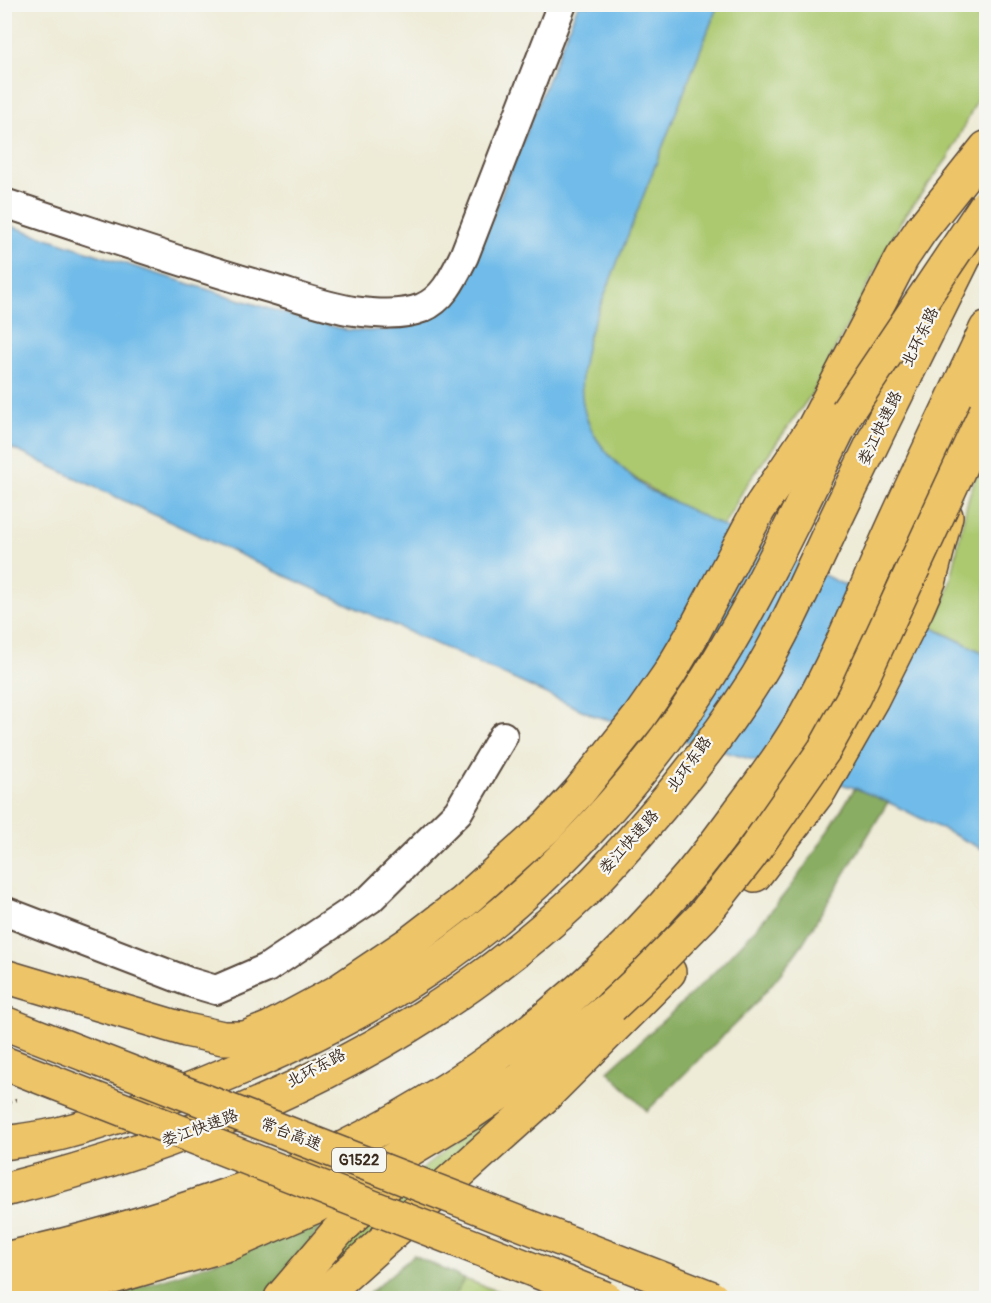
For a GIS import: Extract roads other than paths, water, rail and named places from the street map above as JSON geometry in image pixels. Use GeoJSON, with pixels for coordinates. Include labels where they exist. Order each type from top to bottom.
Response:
{"type":"FeatureCollection","features":[{"type":"Feature","properties":{"kind":"main road"},"geometry":{"type":"LineString","coordinates":[[4,976],[186,1030],[223,1038],[254,1036],[337,992],[407,945],[463,902],[548,826],[617,746],[669,674],[751,523],[814,427],[902,258],[921,230],[987,147]]}},
{"type":"Feature","properties":{"kind":"main road","name":"北环东路"},"geometry":{"type":"LineString","coordinates":[[4,1183],[192,1126],[275,1089],[386,1030],[491,962],[533,929],[602,865],[684,772],[751,669],[817,542],[987,199]]}},
{"type":"Feature","properties":{"kind":"main road"},"geometry":{"type":"LineString","coordinates":[[4,1143],[61,1134],[157,1104],[261,1060],[347,1017],[424,971],[461,945],[537,882],[598,821],[650,759],[714,668],[750,606],[847,412],[987,205]]}},
{"type":"Feature","properties":{"kind":"main road","name":"娄江快速路"},"geometry":{"type":"LineString","coordinates":[[4,1190],[128,1154],[216,1123],[253,1108],[350,1061],[429,1013],[495,968],[552,921],[586,889],[682,781],[724,726],[758,675],[795,606],[849,491],[987,213]]}},
{"type":"Feature","properties":{"kind":"main road"},"geometry":{"type":"LineString","coordinates":[[4,1259],[152,1221],[309,1165],[393,1121],[469,1076],[533,1030],[592,980],[657,916],[687,881],[777,760],[807,713],[987,329]]}},
{"type":"Feature","properties":{"kind":"main road"},"geometry":{"type":"LineString","coordinates":[[7,1291],[154,1239],[243,1212],[324,1183],[478,1094],[546,1044],[639,963],[700,897],[786,781],[827,716],[987,371]]}},
{"type":"Feature","properties":{"kind":"main road"},"geometry":{"type":"LineString","coordinates":[[7,1291],[110,1278],[229,1244],[314,1207],[469,1114],[521,1079],[611,1007],[702,917],[750,856],[824,750],[854,696],[987,409]]}},
{"type":"Feature","properties":{"kind":"main road"},"geometry":{"type":"LineString","coordinates":[[320,1299],[545,1096],[642,1000],[724,913],[820,790],[872,699],[917,609],[930,579],[955,485],[987,409]]}},
{"type":"Feature","properties":{"kind":"main road","name":"常台高速"},"geometry":{"type":"LineString","coordinates":[[4,1023],[712,1299]]}},
{"type":"Feature","properties":{"kind":"main road","name":"G1522"},"geometry":{"type":"LineString","coordinates":[[4,1063],[605,1299]]}},
{"type":"Feature","properties":{"kind":"main road"},"geometry":{"type":"LineString","coordinates":[[281,1299],[338,1231],[469,1114]]}},
{"type":"Feature","properties":{"kind":"street"},"geometry":{"type":"LineString","coordinates":[[4,203],[238,279],[352,311],[382,314],[406,312],[423,307],[438,298],[449,284],[464,256],[562,4]]}},
{"type":"Feature","properties":{"kind":"street"},"geometry":{"type":"LineString","coordinates":[[4,911],[189,982],[216,990],[267,968],[370,899],[458,812],[503,736]]}},
{"type":"Feature","properties":{"kind":"water"},"geometry":{"type":"Polygon","coordinates":[[[578,5],[718,5],[590,332],[581,382],[588,421],[597,439],[609,455],[647,489],[986,654],[986,851],[855,788],[595,716],[279,573],[5,445],[5,224],[283,313],[346,330],[393,329],[415,323],[474,262],[578,5]]]}}]}
